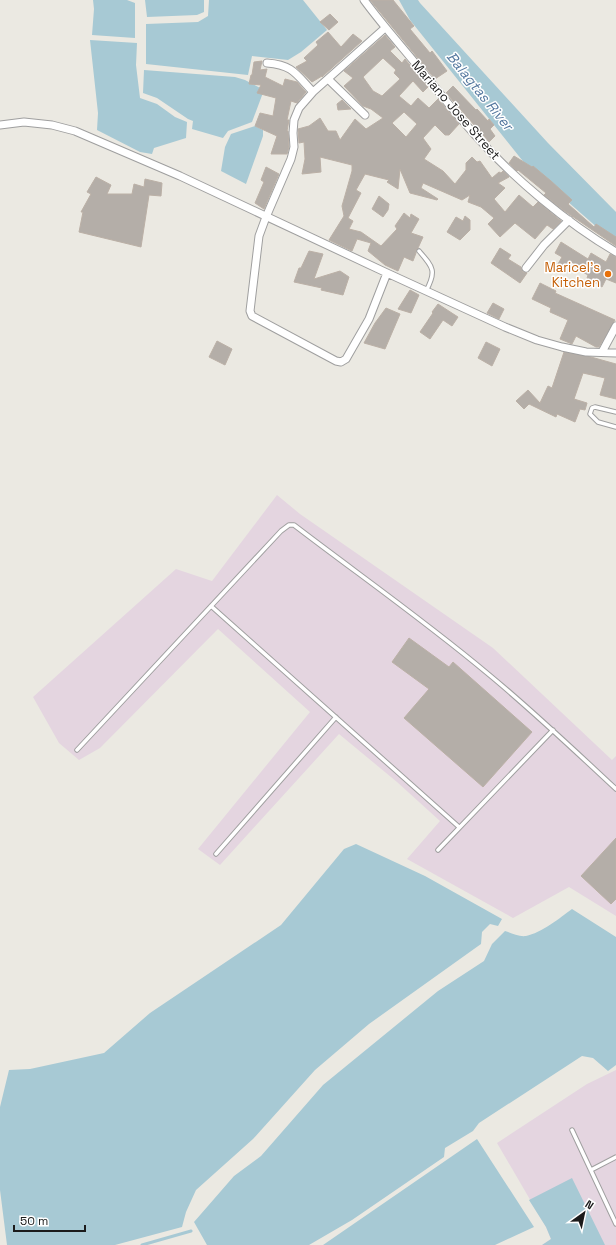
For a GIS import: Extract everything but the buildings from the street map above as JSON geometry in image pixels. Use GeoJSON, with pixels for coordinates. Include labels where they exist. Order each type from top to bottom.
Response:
{"type":"FeatureCollection","features":[{"type":"Feature","properties":{"kind":"street","name":"Mariano Jose Street"},"geometry":{"type":"LineString","coordinates":[[364,0],[385,28],[482,142],[545,202],[602,244],[616,252]]}},
{"type":"Feature","properties":{"kind":"street"},"geometry":{"type":"LineString","coordinates":[[385,28],[313,92],[298,108],[294,120],[294,147],[291,159],[266,217],[258,244],[250,311],[252,316],[336,361],[341,362],[346,359],[369,319],[387,273]]}},
{"type":"Feature","properties":{"kind":"street"},"geometry":{"type":"LineString","coordinates":[[267,63],[280,64],[293,71],[313,92]]}},
{"type":"Feature","properties":{"kind":"street"},"geometry":{"type":"LineString","coordinates":[[328,79],[365,115]]}},
{"type":"Feature","properties":{"kind":"street"},"geometry":{"type":"LineString","coordinates":[[0,125],[24,122],[52,125],[75,131],[180,176],[426,291],[537,340],[586,352],[616,353]]}},
{"type":"Feature","properties":{"kind":"street"},"geometry":{"type":"LineString","coordinates":[[526,268],[544,245],[570,220]]}},
{"type":"Feature","properties":{"kind":"street"},"geometry":{"type":"LineString","coordinates":[[602,352],[616,326]]}},
{"type":"Feature","properties":{"kind":"lane"},"geometry":{"type":"LineString","coordinates":[[419,251],[428,262],[432,272],[432,280],[426,291]]}},
{"type":"Feature","properties":{"kind":"lane"},"geometry":{"type":"LineString","coordinates":[[616,412],[595,407],[592,408],[590,414],[598,422],[616,427]]}},
{"type":"Feature","properties":{"kind":"lane"},"geometry":{"type":"LineString","coordinates":[[77,750],[282,531],[289,525],[294,525],[488,673],[553,730],[616,789]]}},
{"type":"Feature","properties":{"kind":"lane"},"geometry":{"type":"LineString","coordinates":[[211,606],[459,827]]}},
{"type":"Feature","properties":{"kind":"lane"},"geometry":{"type":"LineString","coordinates":[[216,854],[336,717]]}},
{"type":"Feature","properties":{"kind":"lane"},"geometry":{"type":"LineString","coordinates":[[438,850],[553,730]]}},
{"type":"Feature","properties":{"kind":"lane"},"geometry":{"type":"LineString","coordinates":[[572,1130],[616,1224]]}},
{"type":"Feature","properties":{"kind":"lane"},"geometry":{"type":"LineString","coordinates":[[591,1170],[616,1157]]}},
{"type":"Feature","properties":{"kind":"shaded area"},"geometry":{"type":"Polygon","coordinates":[[[277,495],[300,514],[493,648],[612,760],[616,756],[616,916],[569,887],[513,918],[407,859],[440,821],[397,782],[339,734],[220,865],[198,849],[310,712],[218,629],[100,748],[79,760],[59,743],[33,697],[176,569],[212,581],[277,495]]]}},
{"type":"Feature","properties":{"kind":"shaded area"},"geometry":{"type":"Polygon","coordinates":[[[616,1070],[616,1245],[542,1245],[551,1239],[546,1227],[497,1143],[587,1084],[616,1070]]]}},
{"type":"Feature","properties":{"kind":"water"},"geometry":{"type":"Polygon","coordinates":[[[93,0],[127,0],[135,3],[135,38],[92,35],[94,9],[93,0]]]}},
{"type":"Feature","properties":{"kind":"water"},"geometry":{"type":"Polygon","coordinates":[[[145,0],[204,0],[204,12],[197,15],[147,17],[145,0]]]}},
{"type":"Feature","properties":{"kind":"water"},"geometry":{"type":"Polygon","coordinates":[[[209,0],[303,0],[327,30],[301,52],[288,60],[252,56],[248,75],[146,64],[146,24],[198,22],[208,16],[209,0]]]}},
{"type":"Feature","properties":{"kind":"water","name":"Balagtas River"},"geometry":{"type":"Polygon","coordinates":[[[399,0],[418,0],[548,143],[616,212],[616,244],[526,165],[410,20],[399,0]]]}},
{"type":"Feature","properties":{"kind":"water"},"geometry":{"type":"Polygon","coordinates":[[[90,40],[137,43],[136,65],[140,98],[157,104],[175,117],[187,122],[186,138],[154,148],[152,154],[140,152],[97,130],[98,113],[90,40]]]}},
{"type":"Feature","properties":{"kind":"water"},"geometry":{"type":"Polygon","coordinates":[[[144,70],[235,77],[245,80],[264,90],[252,122],[228,131],[223,138],[192,129],[193,121],[157,98],[143,93],[144,70]]]}},
{"type":"Feature","properties":{"kind":"water"},"geometry":{"type":"Polygon","coordinates":[[[255,126],[263,130],[263,136],[246,184],[221,171],[225,147],[231,134],[255,126]]]}},
{"type":"Feature","properties":{"kind":"water"},"geometry":{"type":"Polygon","coordinates":[[[356,844],[425,876],[502,919],[498,926],[490,924],[482,932],[481,944],[369,1024],[315,1070],[253,1139],[196,1190],[186,1212],[182,1227],[115,1245],[7,1245],[0,1190],[0,1107],[9,1070],[30,1069],[104,1053],[150,1013],[281,925],[344,849],[356,844]]]}},
{"type":"Feature","properties":{"kind":"water"},"geometry":{"type":"Polygon","coordinates":[[[572,909],[616,937],[616,1065],[608,1071],[593,1058],[582,1056],[479,1123],[473,1131],[445,1148],[444,1157],[352,1220],[309,1245],[207,1245],[194,1222],[234,1176],[261,1156],[323,1085],[438,991],[484,961],[492,944],[505,931],[515,935],[526,936],[538,932],[550,925],[572,909]]]}},
{"type":"Feature","properties":{"kind":"water"},"geometry":{"type":"Polygon","coordinates":[[[477,1139],[534,1227],[495,1245],[323,1245],[477,1139]]]}},
{"type":"Feature","properties":{"kind":"water"},"geometry":{"type":"Polygon","coordinates":[[[572,1178],[605,1245],[542,1245],[551,1239],[546,1227],[529,1200],[572,1178]]]}},
{"type":"Feature","properties":{"kind":"waterway"},"geometry":{"type":"LineString","coordinates":[[142,1245],[191,1231]]}},
{"type":"Feature","properties":{"kind":"place","name":"Maricel's Kitchen"},"geometry":{"type":"Point","coordinates":[608,274]}}]}
